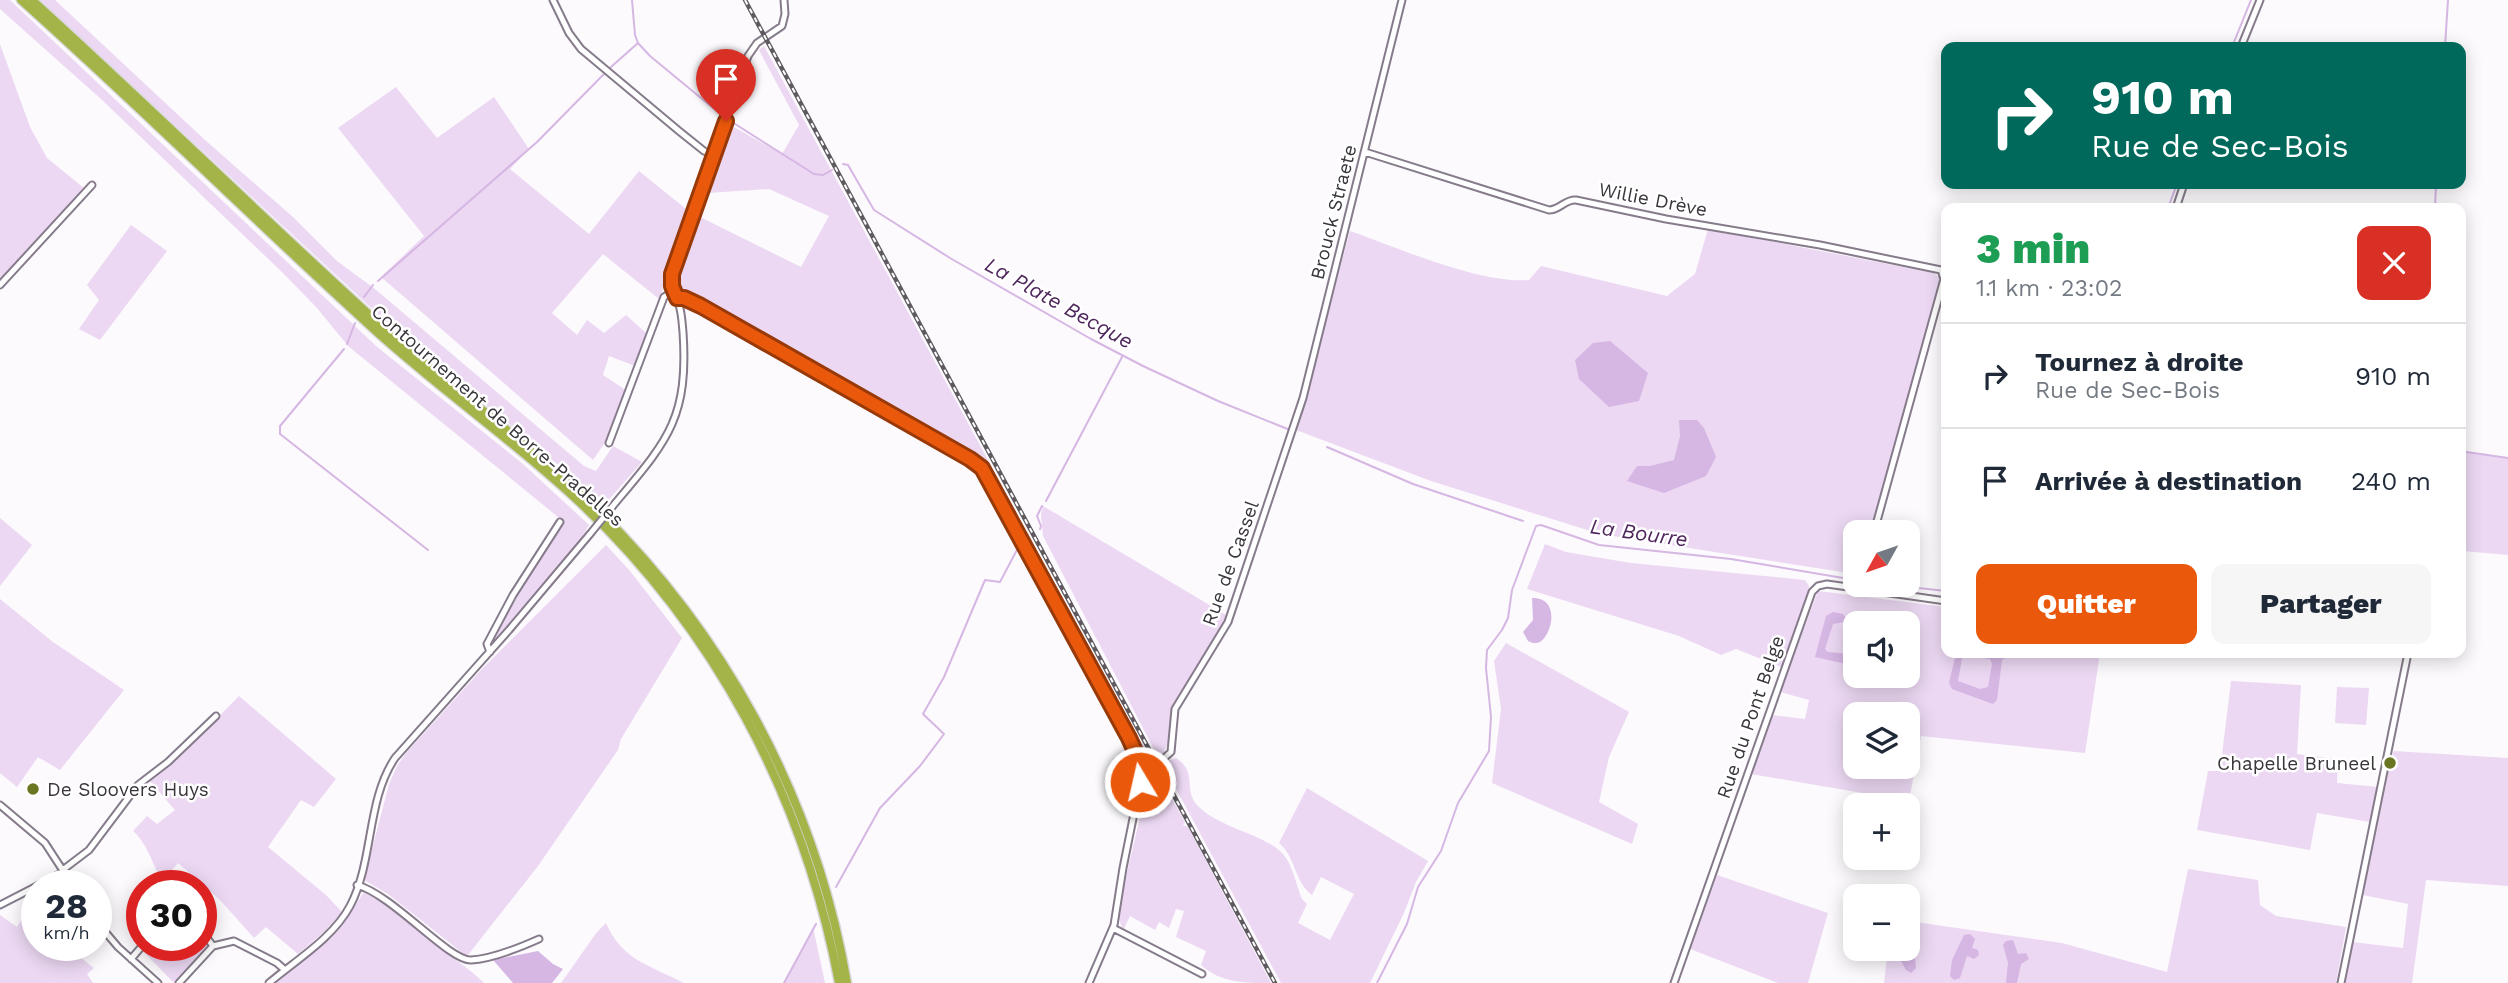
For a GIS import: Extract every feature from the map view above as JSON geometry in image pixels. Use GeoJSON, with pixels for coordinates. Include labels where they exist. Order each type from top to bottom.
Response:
{"type":"FeatureCollection","features":[{"type":"Feature","properties":{"kind":"highway","name":"Contournement de Borre-Pradelles"},"geometry":{"type":"LineString","coordinates":[[21,0],[377,332],[572,496],[616,538],[655,583],[721,673],[774,772],[814,875],[830,934],[839,983]]}},
{"type":"Feature","properties":{"kind":"highway"},"geometry":{"type":"LineString","coordinates":[[32,0],[392,336],[580,492],[663,580],[723,662],[777,760],[818,864],[835,923],[847,983]]}},
{"type":"Feature","properties":{"kind":"street"},"geometry":{"type":"LineString","coordinates":[[553,0],[578,46],[687,137],[715,156]]}},
{"type":"Feature","properties":{"kind":"street"},"geometry":{"type":"LineString","coordinates":[[269,983],[336,925],[350,906],[358,885],[382,787],[390,765],[402,748],[490,652],[660,447],[679,408],[684,380],[681,316],[673,291],[672,274],[751,50],[759,41],[782,26],[785,15],[784,0]]}},
{"type":"Feature","properties":{"kind":"street","name":"Brouck Straete"},"geometry":{"type":"LineString","coordinates":[[1293,431],[1402,0]]}},
{"type":"Feature","properties":{"kind":"street"},"geometry":{"type":"LineString","coordinates":[[2243,42],[2260,0]]}},
{"type":"Feature","properties":{"kind":"street","name":"Willie Drève"},"geometry":{"type":"LineString","coordinates":[[1364,152],[1546,210],[1556,209],[1573,200],[1941,271]]}},
{"type":"Feature","properties":{"kind":"street"},"geometry":{"type":"LineString","coordinates":[[0,285],[92,185]]}},
{"type":"Feature","properties":{"kind":"street","name":"Willie Drève"},"geometry":{"type":"LineString","coordinates":[[1877,520],[1941,289]]}},
{"type":"Feature","properties":{"kind":"street"},"geometry":{"type":"LineString","coordinates":[[609,443],[664,296],[673,291]]}},
{"type":"Feature","properties":{"kind":"street"},"geometry":{"type":"LineString","coordinates":[[677,298],[684,298],[701,306],[982,468],[1123,727],[1143,769],[1113,928],[1089,983]]}},
{"type":"Feature","properties":{"kind":"street","name":"Rue de Cassel"},"geometry":{"type":"LineString","coordinates":[[1143,769],[1162,760],[1171,752],[1172,721],[1176,706],[1228,622],[1293,431]]}},
{"type":"Feature","properties":{"kind":"street"},"geometry":{"type":"LineString","coordinates":[[490,652],[487,644],[505,610],[560,522]]}},
{"type":"Feature","properties":{"kind":"street","name":"Rue du Pont Belge"},"geometry":{"type":"LineString","coordinates":[[1674,983],[1810,595],[1816,587],[1823,584],[1843,586]]}},
{"type":"Feature","properties":{"kind":"street","name":"Rue du Pont Belge"},"geometry":{"type":"LineString","coordinates":[[1920,597],[1941,600]]}},
{"type":"Feature","properties":{"kind":"street"},"geometry":{"type":"LineString","coordinates":[[2341,983],[2407,658]]}},
{"type":"Feature","properties":{"kind":"street"},"geometry":{"type":"LineString","coordinates":[[0,805],[38,835],[65,870],[89,850],[138,785],[168,762],[216,716]]}},
{"type":"Feature","properties":{"kind":"street"},"geometry":{"type":"LineString","coordinates":[[358,885],[380,894],[450,951],[466,960],[539,939]]}},
{"type":"Feature","properties":{"kind":"street"},"geometry":{"type":"LineString","coordinates":[[0,905],[21,894]]}},
{"type":"Feature","properties":{"kind":"street"},"geometry":{"type":"LineString","coordinates":[[1113,928],[1202,974]]}},
{"type":"Feature","properties":{"kind":"street"},"geometry":{"type":"LineString","coordinates":[[112,939],[126,954]]}},
{"type":"Feature","properties":{"kind":"street"},"geometry":{"type":"LineString","coordinates":[[217,945],[234,941],[277,963],[285,970]]}},
{"type":"Feature","properties":{"kind":"street"},"geometry":{"type":"LineString","coordinates":[[133,961],[158,983]]}},
{"type":"Feature","properties":{"kind":"street"},"geometry":{"type":"LineString","coordinates":[[178,983],[199,961]]}},
{"type":"Feature","properties":{"kind":"shaded area"},"geometry":{"type":"Polygon","coordinates":[[[0,0],[10,0],[376,346],[523,464],[589,525],[579,542],[497,639],[492,638],[563,521],[348,346],[284,274],[101,99],[0,9],[0,0]]]}},
{"type":"Feature","properties":{"kind":"shaded area"},"geometry":{"type":"Polygon","coordinates":[[[40,0],[55,0],[205,140],[293,217],[337,261],[375,289],[584,466],[596,471],[613,446],[642,462],[605,504],[381,317],[40,0]]]}},
{"type":"Feature","properties":{"kind":"shaded area"},"geometry":{"type":"Polygon","coordinates":[[[0,44],[30,127],[47,158],[84,188],[0,281],[0,44]]]}},
{"type":"Feature","properties":{"kind":"shaded area"},"geometry":{"type":"Polygon","coordinates":[[[764,46],[1008,497],[1019,518],[1015,521],[978,458],[875,403],[676,286],[700,217],[801,267],[829,216],[769,189],[708,193],[732,126],[782,154],[799,125],[759,50],[764,46]]]}},
{"type":"Feature","properties":{"kind":"shaded area"},"geometry":{"type":"Polygon","coordinates":[[[396,87],[437,138],[494,97],[529,149],[510,169],[589,234],[639,171],[691,213],[659,299],[603,254],[552,313],[577,335],[587,320],[604,333],[626,315],[646,333],[635,366],[609,356],[603,375],[627,391],[606,441],[593,460],[381,277],[424,236],[338,128],[396,87]]]}},
{"type":"Feature","properties":{"kind":"shaded area"},"geometry":{"type":"Polygon","coordinates":[[[131,225],[167,251],[100,340],[79,329],[99,300],[87,285],[131,225]]]}},
{"type":"Feature","properties":{"kind":"shaded area"},"geometry":{"type":"Polygon","coordinates":[[[1708,229],[1934,273],[1941,279],[1873,520],[1843,520],[1843,572],[1600,534],[1431,481],[1296,430],[1350,231],[1463,271],[1509,280],[1529,280],[1541,266],[1667,296],[1695,274],[1708,229]]]}},
{"type":"Feature","properties":{"kind":"shaded area"},"geometry":{"type":"Polygon","coordinates":[[[1610,341],[1648,373],[1639,401],[1609,407],[1579,379],[1575,360],[1593,343],[1610,341]]]}},
{"type":"Feature","properties":{"kind":"shaded area"},"geometry":{"type":"Polygon","coordinates":[[[1679,420],[1697,420],[1704,428],[1716,457],[1706,476],[1664,493],[1627,481],[1637,466],[1674,460],[1680,436],[1679,420]]]}},
{"type":"Feature","properties":{"kind":"shaded area"},"geometry":{"type":"Polygon","coordinates":[[[2466,452],[2508,458],[2508,555],[2466,551],[2466,452]]]}},
{"type":"Feature","properties":{"kind":"shaded area"},"geometry":{"type":"Polygon","coordinates":[[[1043,506],[1228,616],[1174,706],[1163,755],[1158,757],[1043,536],[1043,506]]]}},
{"type":"Feature","properties":{"kind":"shaded area"},"geometry":{"type":"Polygon","coordinates":[[[0,518],[32,545],[0,586],[0,518]]]}},
{"type":"Feature","properties":{"kind":"shaded area"},"geometry":{"type":"Polygon","coordinates":[[[1545,544],[1566,552],[1631,563],[1805,580],[1809,586],[1808,595],[1781,667],[1736,649],[1721,655],[1679,636],[1527,589],[1545,544]]]}},
{"type":"Feature","properties":{"kind":"shaded area"},"geometry":{"type":"Polygon","coordinates":[[[606,545],[630,571],[682,638],[621,739],[618,750],[538,866],[468,955],[465,955],[388,894],[364,880],[389,784],[407,752],[482,669],[606,545]]]}},
{"type":"Feature","properties":{"kind":"shaded area"},"geometry":{"type":"Polygon","coordinates":[[[1040,557],[1149,756],[1149,762],[1141,760],[1039,565],[1040,557]]]}},
{"type":"Feature","properties":{"kind":"shaded area"},"geometry":{"type":"Polygon","coordinates":[[[1818,591],[1843,594],[1843,597],[1866,597],[1941,606],[1941,658],[2099,658],[2085,753],[1921,736],[1920,741],[1920,702],[1843,702],[1843,779],[1913,779],[1910,793],[1862,793],[1751,774],[1771,715],[1805,719],[1809,700],[1780,692],[1818,591]]]}},
{"type":"Feature","properties":{"kind":"shaded area"},"geometry":{"type":"Polygon","coordinates":[[[1532,598],[1547,603],[1551,616],[1545,637],[1537,643],[1528,641],[1523,632],[1533,620],[1532,598]]]}},
{"type":"Feature","properties":{"kind":"shaded area"},"geometry":{"type":"Polygon","coordinates":[[[0,599],[53,642],[124,690],[60,770],[38,757],[17,787],[0,773],[0,599]]]}},
{"type":"Feature","properties":{"kind":"shaded area"},"geometry":{"type":"Polygon","coordinates":[[[1833,612],[1843,614],[1843,622],[1833,624],[1825,649],[1828,652],[1843,653],[1843,663],[1815,657],[1826,616],[1833,612]]]}},
{"type":"Feature","properties":{"kind":"shaded area"},"geometry":{"type":"Polygon","coordinates":[[[1506,643],[1629,712],[1609,757],[1599,802],[1638,824],[1632,844],[1492,783],[1501,709],[1494,661],[1506,643]]]}},
{"type":"Feature","properties":{"kind":"shaded area"},"geometry":{"type":"Polygon","coordinates":[[[1955,658],[1962,658],[1958,681],[1980,689],[1988,687],[1992,664],[1990,659],[1983,658],[2005,658],[2002,660],[1997,700],[1993,704],[1952,689],[1949,683],[1955,658]]]}},
{"type":"Feature","properties":{"kind":"shaded area"},"geometry":{"type":"Polygon","coordinates":[[[2231,681],[2301,685],[2297,754],[2338,759],[2337,783],[2378,787],[2370,822],[2317,813],[2310,850],[2197,830],[2208,771],[2220,771],[2231,681]]]}},
{"type":"Feature","properties":{"kind":"shaded area"},"geometry":{"type":"Polygon","coordinates":[[[2337,687],[2369,688],[2366,725],[2335,723],[2337,687]]]}},
{"type":"Feature","properties":{"kind":"shaded area"},"geometry":{"type":"Polygon","coordinates":[[[239,696],[336,779],[314,807],[301,800],[268,847],[326,895],[342,912],[298,954],[266,927],[254,938],[217,897],[217,870],[186,870],[178,863],[172,870],[157,870],[146,848],[133,831],[147,816],[157,824],[175,810],[149,780],[171,765],[239,696]]]}},
{"type":"Feature","properties":{"kind":"shaded area"},"geometry":{"type":"Polygon","coordinates":[[[2394,751],[2508,758],[2508,886],[2426,880],[2412,983],[2345,983],[2352,942],[2403,948],[2408,904],[2363,895],[2389,762],[2394,751]]]}},
{"type":"Feature","properties":{"kind":"shaded area"},"geometry":{"type":"Polygon","coordinates":[[[1176,758],[1187,769],[1191,793],[1197,805],[1217,820],[1265,841],[1283,854],[1292,869],[1302,899],[1307,904],[1298,923],[1330,940],[1354,894],[1321,877],[1312,895],[1306,890],[1289,855],[1279,843],[1307,788],[1428,861],[1370,983],[1281,983],[1162,763],[1176,758]]]}},
{"type":"Feature","properties":{"kind":"shaded area"},"geometry":{"type":"Polygon","coordinates":[[[1154,767],[1185,822],[1183,825],[1188,827],[1271,983],[1225,979],[1201,965],[1206,951],[1176,937],[1184,911],[1176,909],[1169,928],[1159,922],[1155,930],[1130,916],[1123,931],[1118,915],[1121,898],[1140,817],[1147,773],[1154,767]]]}},
{"type":"Feature","properties":{"kind":"shaded area"},"geometry":{"type":"Polygon","coordinates":[[[2188,869],[2258,880],[2260,905],[2276,916],[2346,927],[2336,983],[1884,983],[1887,961],[1920,961],[1920,923],[2062,943],[2167,972],[2188,869]]]}},
{"type":"Feature","properties":{"kind":"shaded area"},"geometry":{"type":"Polygon","coordinates":[[[1717,875],[1828,913],[1808,983],[1778,983],[1690,949],[1717,875]]]}},
{"type":"Feature","properties":{"kind":"shaded area"},"geometry":{"type":"Polygon","coordinates":[[[363,893],[392,908],[484,983],[272,983],[343,925],[363,893]]]}},
{"type":"Feature","properties":{"kind":"shaded area"},"geometry":{"type":"Polygon","coordinates":[[[0,915],[17,927],[21,921],[21,961],[85,961],[94,968],[87,974],[93,983],[0,983],[0,915]]]}},
{"type":"Feature","properties":{"kind":"shaded area"},"geometry":{"type":"Polygon","coordinates":[[[606,923],[628,953],[684,983],[561,983],[606,923]]]}},
{"type":"Feature","properties":{"kind":"shaded area"},"geometry":{"type":"Polygon","coordinates":[[[813,927],[825,983],[784,983],[813,927]]]}},
{"type":"Feature","properties":{"kind":"shaded area"},"geometry":{"type":"Polygon","coordinates":[[[1970,934],[1975,939],[1972,948],[1978,950],[1979,955],[1974,959],[1967,956],[1960,978],[1954,980],[1950,976],[1952,960],[1964,935],[1970,934]]]}},
{"type":"Feature","properties":{"kind":"shaded area"},"geometry":{"type":"Polygon","coordinates":[[[2013,940],[2018,954],[2026,953],[2029,959],[2021,964],[2017,983],[2006,983],[2008,963],[2003,945],[2006,941],[2013,940]]]}},
{"type":"Feature","properties":{"kind":"shaded area"},"geometry":{"type":"Polygon","coordinates":[[[538,951],[563,969],[552,983],[513,983],[493,960],[538,951]]]}},
{"type":"Feature","properties":{"kind":"shaded area"},"geometry":{"type":"Polygon","coordinates":[[[153,961],[196,961],[174,983],[153,961]]]}},
{"type":"Feature","properties":{"kind":"shaded area"},"geometry":{"type":"Polygon","coordinates":[[[1901,961],[1915,961],[1916,968],[1911,973],[1901,961]]]}},
{"type":"Feature","properties":{"kind":"waterway","name":"La Plate Becque"},"geometry":{"type":"LineString","coordinates":[[632,0],[635,35],[638,43],[650,56],[724,117],[814,174],[823,175],[832,170]]}},
{"type":"Feature","properties":{"kind":"waterway","name":"La Bourre"},"geometry":{"type":"LineString","coordinates":[[2234,42],[2251,0]]}},
{"type":"Feature","properties":{"kind":"waterway"},"geometry":{"type":"LineString","coordinates":[[2445,42],[2448,0]]}},
{"type":"Feature","properties":{"kind":"waterway"},"geometry":{"type":"LineString","coordinates":[[611,67],[638,43]]}},
{"type":"Feature","properties":{"kind":"waterway"},"geometry":{"type":"LineString","coordinates":[[378,281],[537,142],[605,73]]}},
{"type":"Feature","properties":{"kind":"waterway","name":"La Plate Becque"},"geometry":{"type":"LineString","coordinates":[[843,164],[848,165],[874,210],[950,258],[1143,366],[1218,401],[1290,430]]}},
{"type":"Feature","properties":{"kind":"waterway","name":"La Bourre"},"geometry":{"type":"LineString","coordinates":[[2170,203],[2175,189]]}},
{"type":"Feature","properties":{"kind":"waterway"},"geometry":{"type":"LineString","coordinates":[[2435,203],[2436,189]]}},
{"type":"Feature","properties":{"kind":"waterway"},"geometry":{"type":"LineString","coordinates":[[364,297],[373,285]]}},
{"type":"Feature","properties":{"kind":"waterway"},"geometry":{"type":"LineString","coordinates":[[347,344],[355,323]]}},
{"type":"Feature","properties":{"kind":"waterway"},"geometry":{"type":"LineString","coordinates":[[344,349],[280,426],[280,434],[428,550]]}},
{"type":"Feature","properties":{"kind":"waterway"},"geometry":{"type":"LineString","coordinates":[[1046,501],[1122,357]]}},
{"type":"Feature","properties":{"kind":"waterway"},"geometry":{"type":"LineString","coordinates":[[1327,447],[1413,484],[1523,521]]}},
{"type":"Feature","properties":{"kind":"waterway"},"geometry":{"type":"LineString","coordinates":[[2466,452],[2508,458]]}},
{"type":"Feature","properties":{"kind":"waterway"},"geometry":{"type":"LineString","coordinates":[[1040,529],[1037,516],[1042,506]]}},
{"type":"Feature","properties":{"kind":"waterway","name":"La Bourre"},"geometry":{"type":"LineString","coordinates":[[1377,983],[1407,924],[1418,887],[1441,851],[1458,803],[1489,751],[1491,717],[1487,650],[1508,618],[1512,590],[1536,526],[1541,525],[1599,545],[1731,559],[1843,578]]}},
{"type":"Feature","properties":{"kind":"waterway"},"geometry":{"type":"LineString","coordinates":[[836,887],[880,808],[920,766],[944,734],[923,714],[944,677],[985,580],[1000,582],[1019,546],[1019,540]]}},
{"type":"Feature","properties":{"kind":"waterway","name":"La Bourre"},"geometry":{"type":"LineString","coordinates":[[1920,588],[1941,590]]}},
{"type":"Feature","properties":{"kind":"waterway"},"geometry":{"type":"LineString","coordinates":[[784,983],[816,924]]}},
{"type":"Feature","properties":{"kind":"railway"},"geometry":{"type":"LineString","coordinates":[[745,0],[1275,983]]}},
{"type":"Feature","properties":{"kind":"place","name":"Chapelle Bruneel"},"geometry":{"type":"Point","coordinates":[2390,763]}},
{"type":"Feature","properties":{"kind":"place","name":"De Sloovers Huys"},"geometry":{"type":"Point","coordinates":[33,789]}},
{"type":"Feature","properties":{"kind":"route"},"geometry":{"type":"LineString","coordinates":[[726,121],[672,274],[672,286],[677,298],[684,298],[701,306],[982,468],[1129,738],[1143,769],[1140,782]]}}]}
